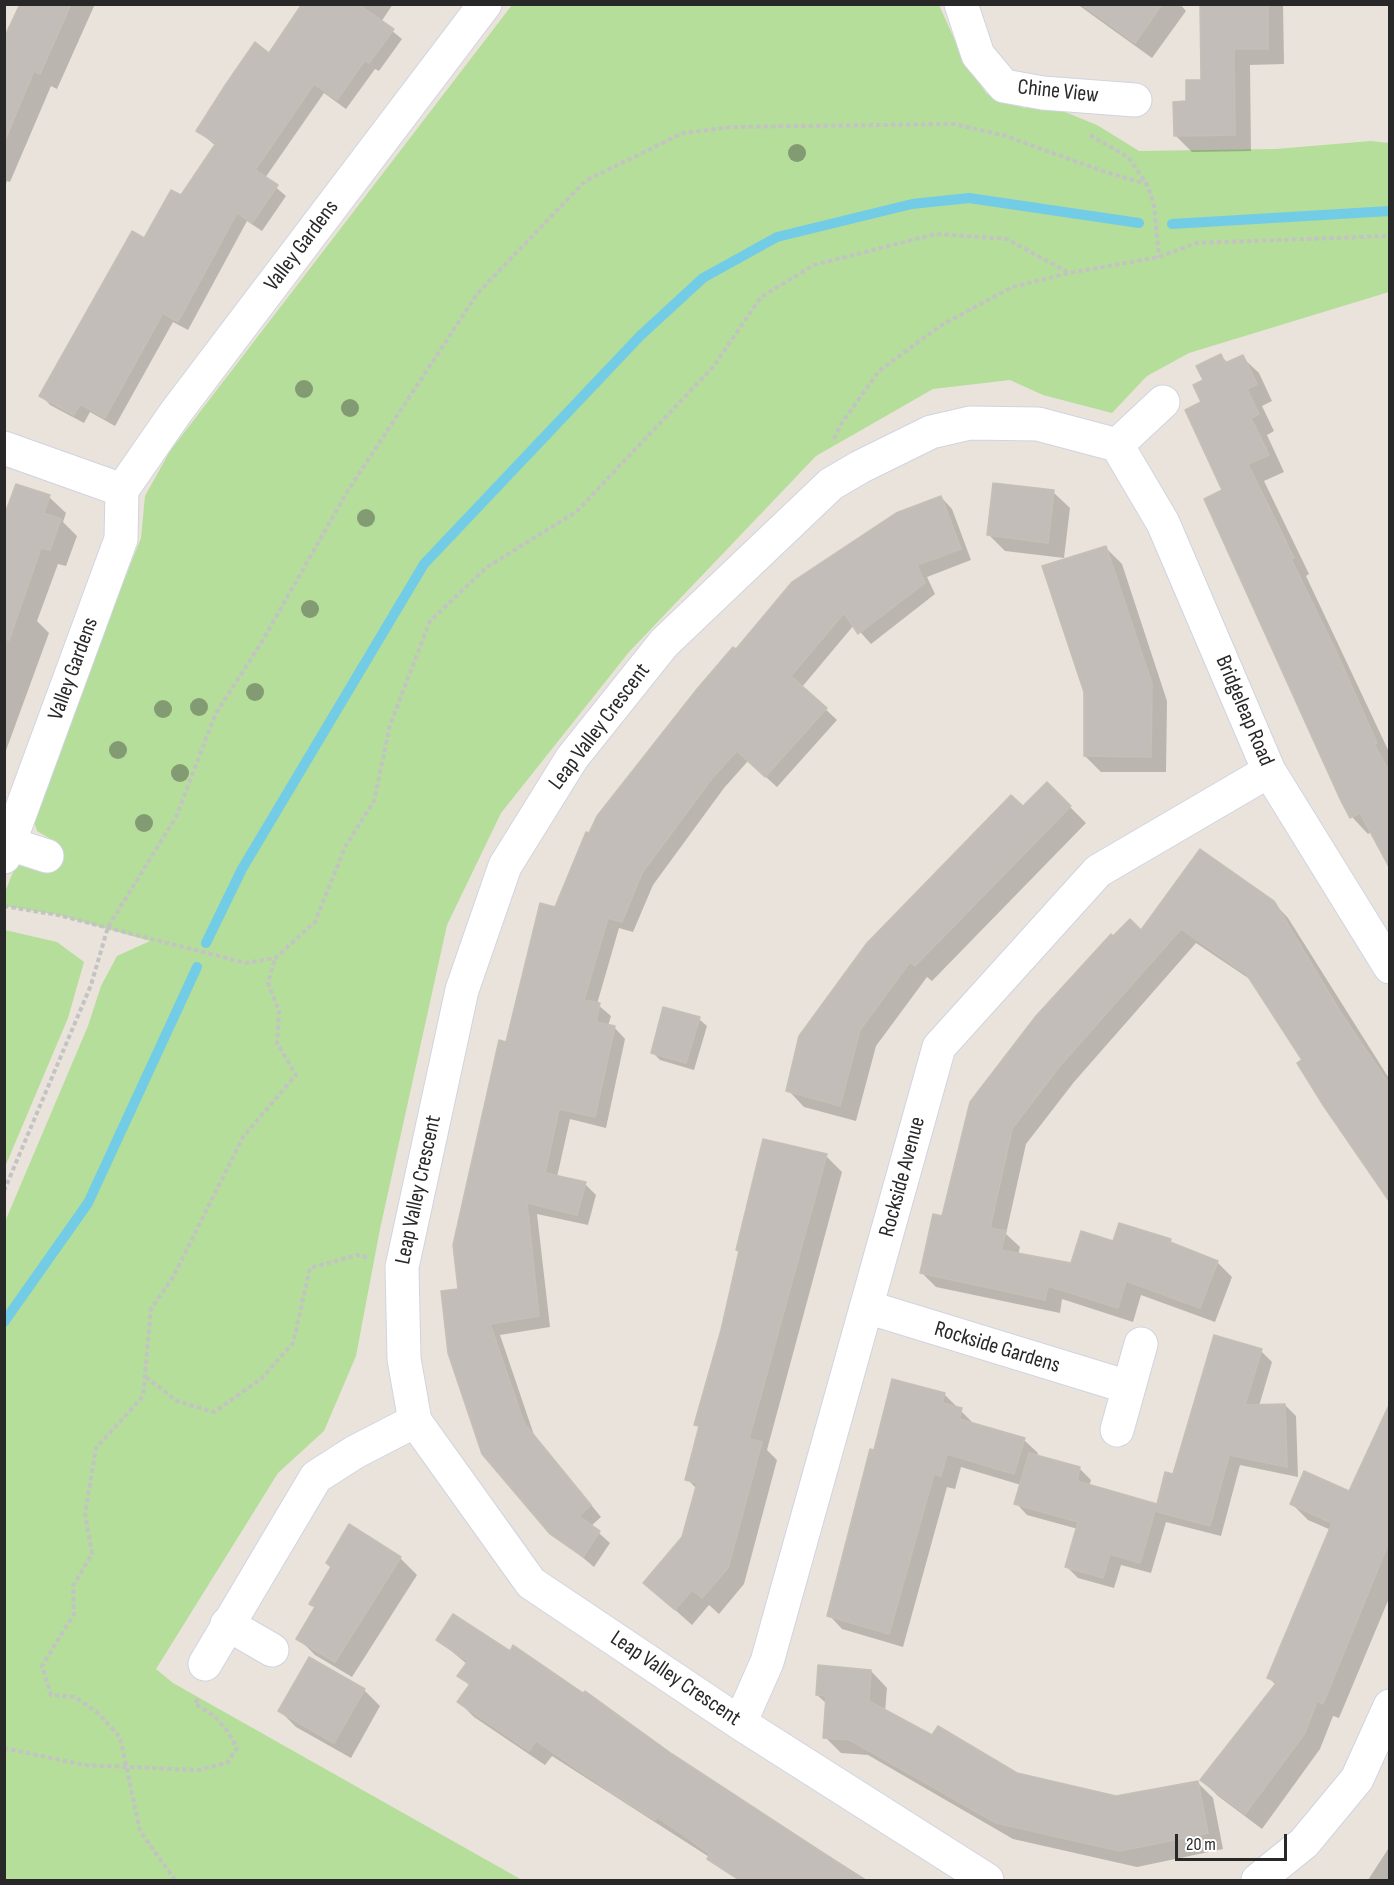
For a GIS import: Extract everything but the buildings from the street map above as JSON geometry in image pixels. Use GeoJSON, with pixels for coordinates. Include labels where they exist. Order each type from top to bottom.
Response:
{"type":"FeatureCollection","features":[{"type":"Feature","properties":{"kind":"street","name":"Valley Gardens"},"geometry":{"type":"LineString","coordinates":[[47,856],[7,851],[121,539],[122,490],[176,412],[485,4]]}},
{"type":"Feature","properties":{"kind":"street","name":"Chine View"},"geometry":{"type":"LineString","coordinates":[[961,4],[978,55],[1004,86],[1043,93],[1135,100]]}},
{"type":"Feature","properties":{"kind":"street"},"geometry":{"type":"LineString","coordinates":[[1117,445],[1163,402]]}},
{"type":"Feature","properties":{"kind":"street","name":"Leap Valley Crescent"},"geometry":{"type":"LineString","coordinates":[[987,1881],[740,1723],[531,1583],[415,1421],[404,1359],[402,1267],[462,990],[505,866],[572,758],[664,643],[831,484],[931,432],[970,423],[1038,424],[1117,445]]}},
{"type":"Feature","properties":{"kind":"street","name":"Bridgeleap Road"},"geometry":{"type":"LineString","coordinates":[[1117,445],[1163,523],[1269,771],[1389,967]]}},
{"type":"Feature","properties":{"kind":"street"},"geometry":{"type":"LineString","coordinates":[[4,448],[122,490]]}},
{"type":"Feature","properties":{"kind":"street","name":"Rockside Avenue"},"geometry":{"type":"LineString","coordinates":[[740,1723],[767,1662],[939,1047],[1098,871],[1269,771]]}},
{"type":"Feature","properties":{"kind":"street","name":"Rockside Gardens"},"geometry":{"type":"LineString","coordinates":[[867,1307],[1128,1388]]}},
{"type":"Feature","properties":{"kind":"street"},"geometry":{"type":"LineString","coordinates":[[1117,1430],[1141,1344]]}},
{"type":"Feature","properties":{"kind":"street"},"geometry":{"type":"LineString","coordinates":[[205,1664],[316,1477],[355,1452],[415,1421]]}},
{"type":"Feature","properties":{"kind":"street"},"geometry":{"type":"LineString","coordinates":[[227,1624],[272,1650]]}},
{"type":"Feature","properties":{"kind":"street"},"geometry":{"type":"LineString","coordinates":[[1258,1881],[1304,1843],[1357,1779],[1389,1706]]}},
{"type":"Feature","properties":{"kind":"path"},"geometry":{"type":"LineString","coordinates":[[4,1191],[91,985],[108,927],[176,817],[216,712],[260,645],[347,492],[477,294],[585,181],[683,133],[732,127],[954,124],[1006,136],[1105,172],[1147,184]]}},
{"type":"Feature","properties":{"kind":"path"},"geometry":{"type":"LineString","coordinates":[[4,906],[58,915],[194,952],[246,963],[275,958],[315,922],[345,848],[374,801],[390,725],[429,621],[487,567],[576,512],[713,367],[761,297],[814,265],[936,234],[1007,239],[1069,273]]}},
{"type":"Feature","properties":{"kind":"path"},"geometry":{"type":"LineString","coordinates":[[831,484],[829,452],[841,423],[879,371],[939,326],[1012,287],[1069,273],[1159,257],[1196,243],[1389,236]]}},
{"type":"Feature","properties":{"kind":"path"},"geometry":{"type":"LineString","coordinates":[[175,1881],[140,1831],[120,1737],[97,1712],[75,1697],[51,1695],[42,1666],[74,1614],[73,1586],[92,1554],[85,1513],[96,1448],[143,1396],[151,1309],[172,1277],[243,1137],[297,1075],[277,1043],[279,1011],[268,983],[275,958]]}},
{"type":"Feature","properties":{"kind":"path"},"geometry":{"type":"LineString","coordinates":[[146,1377],[177,1401],[214,1412],[261,1378],[293,1343],[310,1268],[357,1255],[402,1267]]}},
{"type":"Feature","properties":{"kind":"path"},"geometry":{"type":"LineString","coordinates":[[4,1748],[84,1764],[127,1765],[146,1769],[198,1770],[227,1763],[237,1748],[227,1730],[213,1715],[195,1704],[215,1671],[205,1664]]}},
{"type":"Feature","properties":{"kind":"green space"},"geometry":{"type":"Polygon","coordinates":[[[512,5],[939,5],[966,65],[987,94],[1024,108],[1055,108],[1097,125],[1139,151],[1276,149],[1371,141],[1389,143],[1389,292],[1189,353],[1147,376],[1112,413],[1043,395],[1010,380],[933,389],[816,456],[629,652],[501,813],[447,925],[380,1229],[356,1356],[324,1431],[278,1473],[156,1669],[173,1683],[522,1880],[5,1880],[4,1224],[88,1026],[101,986],[117,956],[150,941],[58,915],[4,906],[5,892],[15,867],[25,861],[51,865],[59,844],[37,831],[31,813],[141,538],[145,496],[170,451],[512,5]]]}},
{"type":"Feature","properties":{"kind":"green space"},"geometry":{"type":"Polygon","coordinates":[[[5,930],[57,942],[84,962],[68,1018],[5,1167],[5,930]]]}},
{"type":"Feature","properties":{"kind":"waterway"},"geometry":{"type":"LineString","coordinates":[[206,943],[242,869],[424,564],[640,336],[703,278],[777,237],[912,204],[969,198],[1139,223]]}},
{"type":"Feature","properties":{"kind":"waterway"},"geometry":{"type":"LineString","coordinates":[[1172,224],[1390,211]]}},
{"type":"Feature","properties":{"kind":"waterway"},"geometry":{"type":"LineString","coordinates":[[4,1322],[88,1203],[197,967]]}}]}
